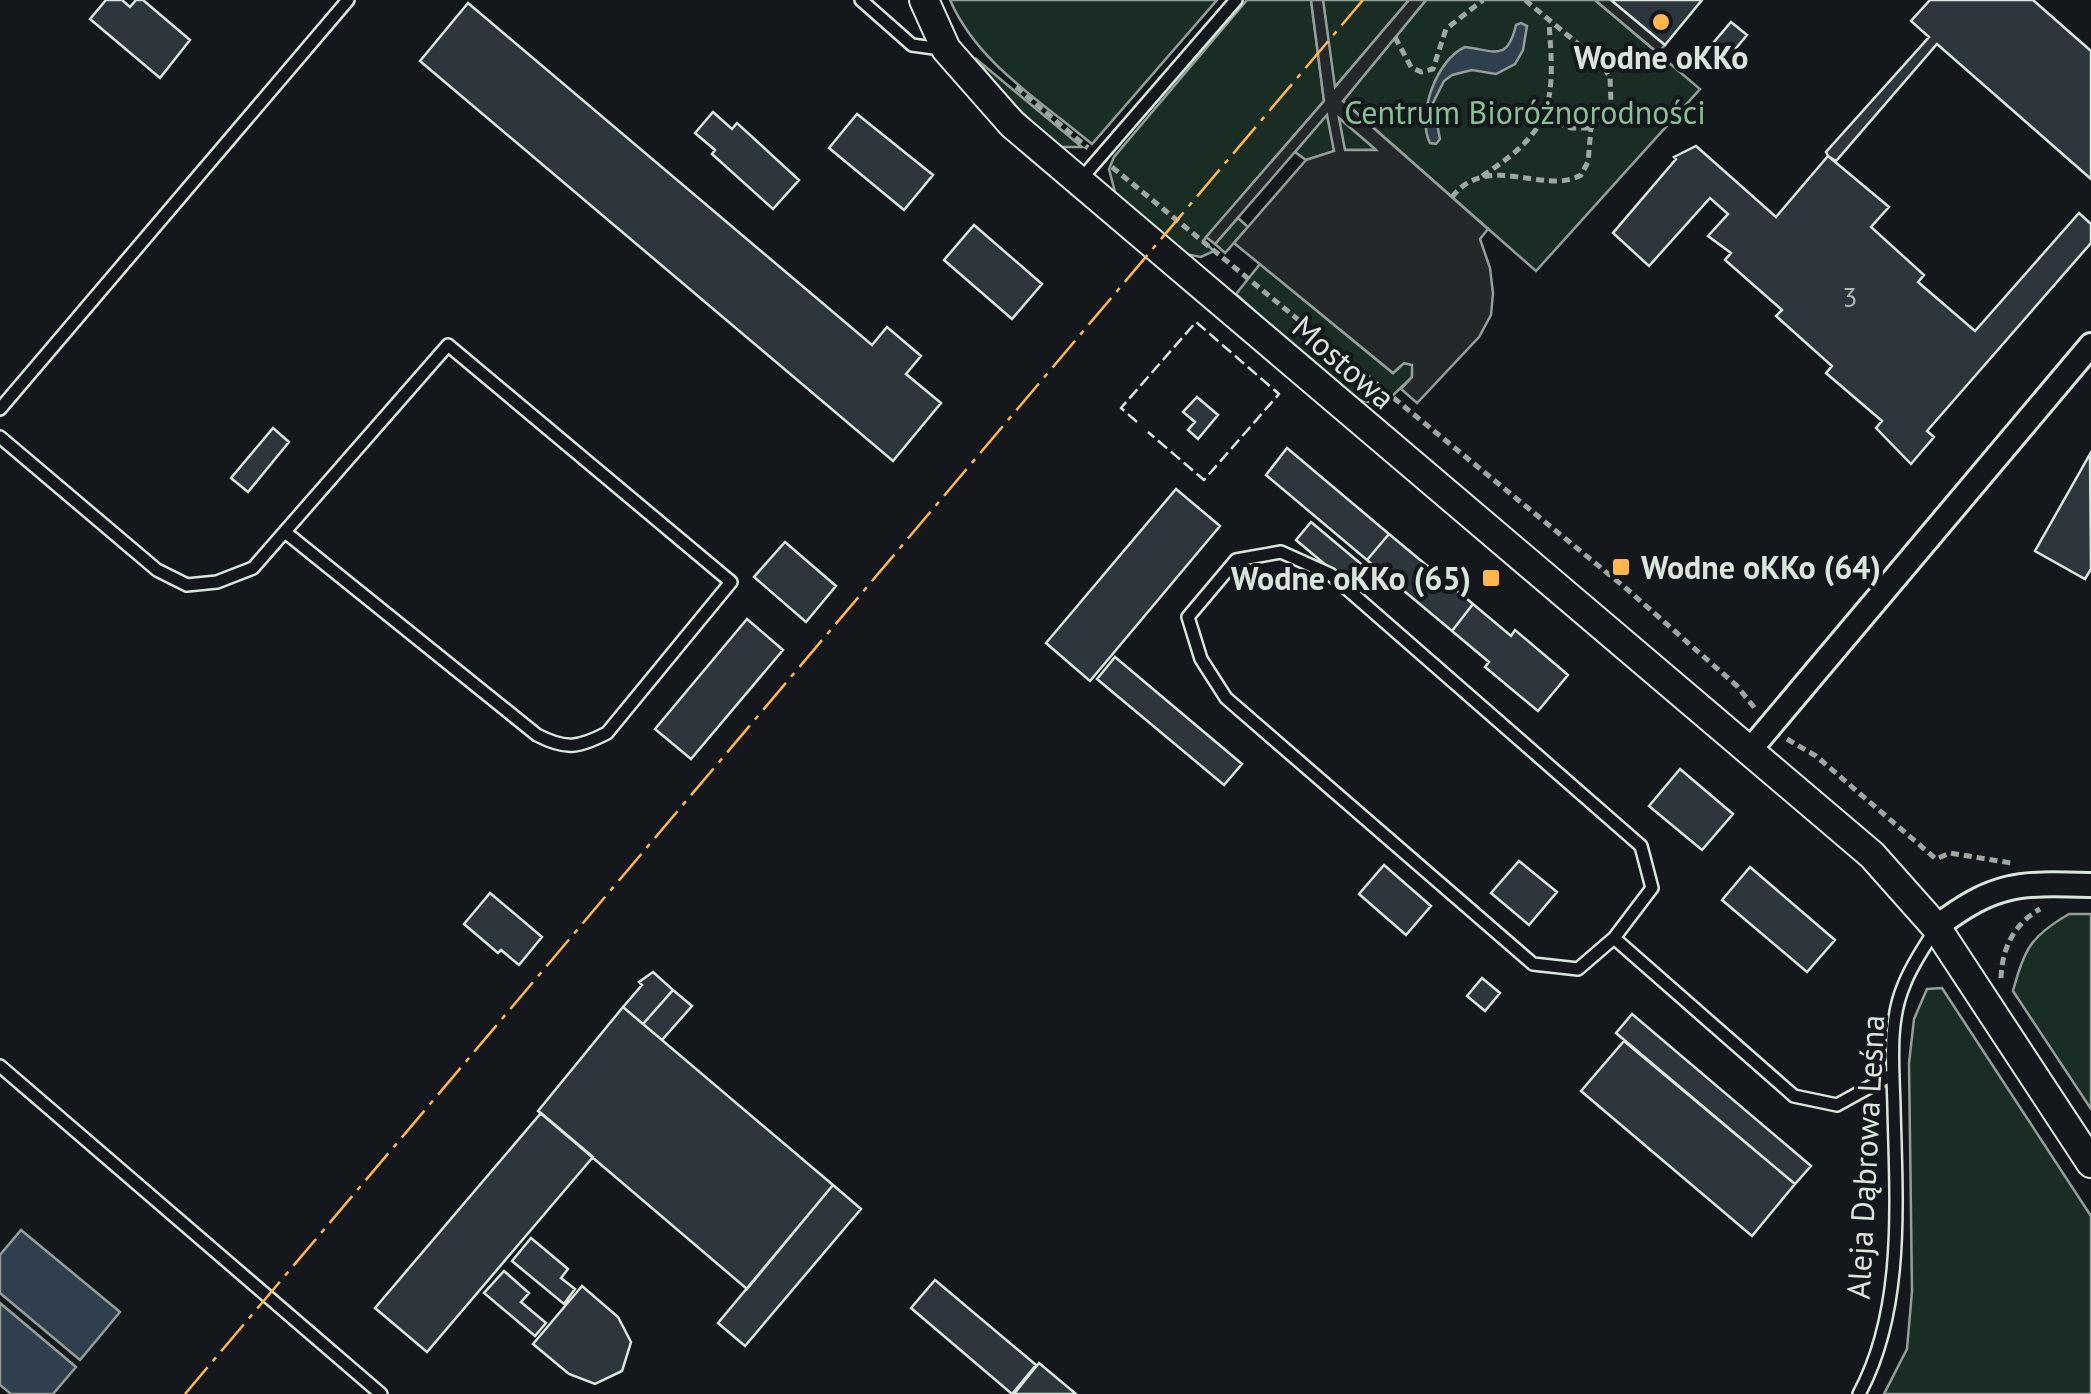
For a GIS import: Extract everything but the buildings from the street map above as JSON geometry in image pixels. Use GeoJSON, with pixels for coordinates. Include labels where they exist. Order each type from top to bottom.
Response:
{"type":"FeatureCollection","features":[{"type":"Feature","properties":{"kind":"street","name":"Mostowa"},"geometry":{"type":"LineString","coordinates":[[924,0],[946,49],[1012,124],[1872,855],[1936,927],[2091,1163]]}},
{"type":"Feature","properties":{"kind":"street"},"geometry":{"type":"LineString","coordinates":[[1750,750],[2091,345]]}},
{"type":"Feature","properties":{"kind":"street"},"geometry":{"type":"LineString","coordinates":[[1936,927],[1972,900],[1999,888],[2091,886]]}},
{"type":"Feature","properties":{"kind":"lane"},"geometry":{"type":"LineString","coordinates":[[0,409],[348,0]]}},
{"type":"Feature","properties":{"kind":"lane"},"geometry":{"type":"LineString","coordinates":[[860,0],[912,44],[946,49]]}},
{"type":"Feature","properties":{"kind":"lane"},"geometry":{"type":"LineString","coordinates":[[1078,182],[1236,0]]}},
{"type":"Feature","properties":{"kind":"lane"},"geometry":{"type":"LineString","coordinates":[[0,436],[157,570],[187,585],[217,582],[253,568],[284,532],[448,345],[730,582],[607,733],[588,743],[561,747],[537,735],[284,532]]}},
{"type":"Feature","properties":{"kind":"lane"},"geometry":{"type":"LineString","coordinates":[[1281,552],[1330,574],[1641,846],[1652,888],[1614,938],[1578,969],[1533,964],[1226,698],[1200,659],[1188,617],[1236,560],[1281,552]]}},
{"type":"Feature","properties":{"kind":"lane","name":"Aleja Dąbrowa Leśna"},"geometry":{"type":"LineString","coordinates":[[1859,1394],[1886,1312],[1894,1246],[1893,1034],[1903,986],[1936,927]]}},
{"type":"Feature","properties":{"kind":"lane"},"geometry":{"type":"LineString","coordinates":[[1614,938],[1794,1096],[1837,1105],[1893,1074]]}},
{"type":"Feature","properties":{"kind":"lane"},"geometry":{"type":"LineString","coordinates":[[0,1066],[381,1394]]}},
{"type":"Feature","properties":{"kind":"path"},"geometry":{"type":"LineString","coordinates":[[1395,38],[1410,67],[1422,72],[1433,69],[1446,29],[1482,0]]}},
{"type":"Feature","properties":{"kind":"path"},"geometry":{"type":"LineString","coordinates":[[1479,178],[1492,175],[1573,179],[1586,169],[1591,128],[1610,102],[1610,77],[1600,62],[1525,0]]}},
{"type":"Feature","properties":{"kind":"path"},"geometry":{"type":"LineString","coordinates":[[1452,197],[1522,145],[1544,118],[1552,86],[1549,23]]}},
{"type":"Feature","properties":{"kind":"path"},"geometry":{"type":"LineString","coordinates":[[1008,80],[1628,590],[1737,686],[1770,726],[1816,756],[1936,859]]}},
{"type":"Feature","properties":{"kind":"path"},"geometry":{"type":"LineString","coordinates":[[1544,118],[1571,128],[1591,128]]}},
{"type":"Feature","properties":{"kind":"path"},"geometry":{"type":"LineString","coordinates":[[2008,941],[2030,915],[2048,905]]}},
{"type":"Feature","properties":{"kind":"green space"},"geometry":{"type":"Polygon","coordinates":[[[950,0],[1217,0],[1092,144],[994,62],[962,23],[950,0]]]}},
{"type":"Feature","properties":{"kind":"green space"},"geometry":{"type":"Polygon","coordinates":[[[1247,0],[1311,0],[1324,101],[1203,241],[1214,251],[1201,257],[1185,254],[1116,196],[1109,169],[1114,157],[1247,0]]]}},
{"type":"Feature","properties":{"kind":"green space"},"geometry":{"type":"Polygon","coordinates":[[[1323,0],[1409,0],[1334,88],[1323,0]]]}},
{"type":"Feature","properties":{"kind":"green space","name":"Centrum Bioróżnorodności"},"geometry":{"type":"Polygon","coordinates":[[[1426,0],[1595,0],[1700,89],[1536,271],[1343,101],[1426,0]]]}},
{"type":"Feature","properties":{"kind":"green space"},"geometry":{"type":"Polygon","coordinates":[[[975,58],[1082,147],[1058,147],[1010,101],[975,58]]]}},
{"type":"Feature","properties":{"kind":"green space"},"geometry":{"type":"Polygon","coordinates":[[[1327,114],[1335,151],[1306,160],[1295,152],[1327,114]]]}},
{"type":"Feature","properties":{"kind":"green space"},"geometry":{"type":"Polygon","coordinates":[[[1338,116],[1378,150],[1344,150],[1338,116]]]}},
{"type":"Feature","properties":{"kind":"green space"},"geometry":{"type":"Polygon","coordinates":[[[1238,218],[1248,227],[1225,253],[1215,244],[1238,218]]]}},
{"type":"Feature","properties":{"kind":"green space"},"geometry":{"type":"Polygon","coordinates":[[[1260,264],[1393,373],[1404,363],[1413,365],[1412,377],[1383,405],[1359,400],[1236,294],[1260,264]]]}},
{"type":"Feature","properties":{"kind":"green space"},"geometry":{"type":"Polygon","coordinates":[[[2069,914],[2091,914],[2091,1109],[2013,991],[2031,945],[2069,914]]]}},
{"type":"Feature","properties":{"kind":"green space"},"geometry":{"type":"Polygon","coordinates":[[[1942,988],[2091,1216],[2091,1394],[1884,1394],[1907,1349],[1912,1291],[1909,1063],[1914,1019],[1927,989],[1942,988]]]}},
{"type":"Feature","properties":{"kind":"shaded area"},"geometry":{"type":"Polygon","coordinates":[[[1311,0],[1323,0],[1335,87],[1409,0],[1426,0],[1343,101],[1488,229],[1480,239],[1490,268],[1491,315],[1479,337],[1417,403],[1401,389],[1412,377],[1412,365],[1404,363],[1393,373],[1234,243],[1306,160],[1334,151],[1327,115],[1215,244],[1206,237],[1324,101],[1311,0]],[[1339,118],[1345,150],[1376,150],[1339,118]]]}},
{"type":"Feature","properties":{"kind":"shaded area"},"geometry":{"type":"Polygon","coordinates":[[[1595,0],[1611,0],[1665,45],[1658,53],[1595,0]]]}},
{"type":"Feature","properties":{"kind":"water"},"geometry":{"type":"Polygon","coordinates":[[[1516,25],[1527,26],[1523,50],[1515,64],[1496,74],[1472,70],[1444,81],[1433,103],[1440,139],[1436,144],[1430,143],[1426,131],[1428,103],[1446,63],[1465,47],[1504,49],[1516,25]]]}},
{"type":"Feature","properties":{"kind":"water"},"geometry":{"type":"Polygon","coordinates":[[[21,1230],[120,1312],[80,1360],[0,1293],[0,1255],[21,1230]]]}},
{"type":"Feature","properties":{"kind":"water"},"geometry":{"type":"Polygon","coordinates":[[[0,1303],[76,1367],[53,1394],[11,1394],[0,1385],[0,1303]]]}},
{"type":"Feature","properties":{"kind":"fence"},"geometry":{"type":"LineString","coordinates":[[1137,422],[1121,408],[1196,322],[1279,394],[1204,480],[1148,432]]}},
{"type":"Feature","properties":{"kind":"power"},"geometry":{"type":"LineString","coordinates":[[185,1394],[1363,0]]}},
{"type":"Feature","properties":{"kind":"place","name":"Wodne oKKo"},"geometry":{"type":"Point","coordinates":[1661,22]}},
{"type":"Feature","properties":{"kind":"place","name":"Wodne oKKo (64)"},"geometry":{"type":"Point","coordinates":[1621,567]}},
{"type":"Feature","properties":{"kind":"place","name":"Wodne oKKo (65)"},"geometry":{"type":"Point","coordinates":[1491,578]}}]}
